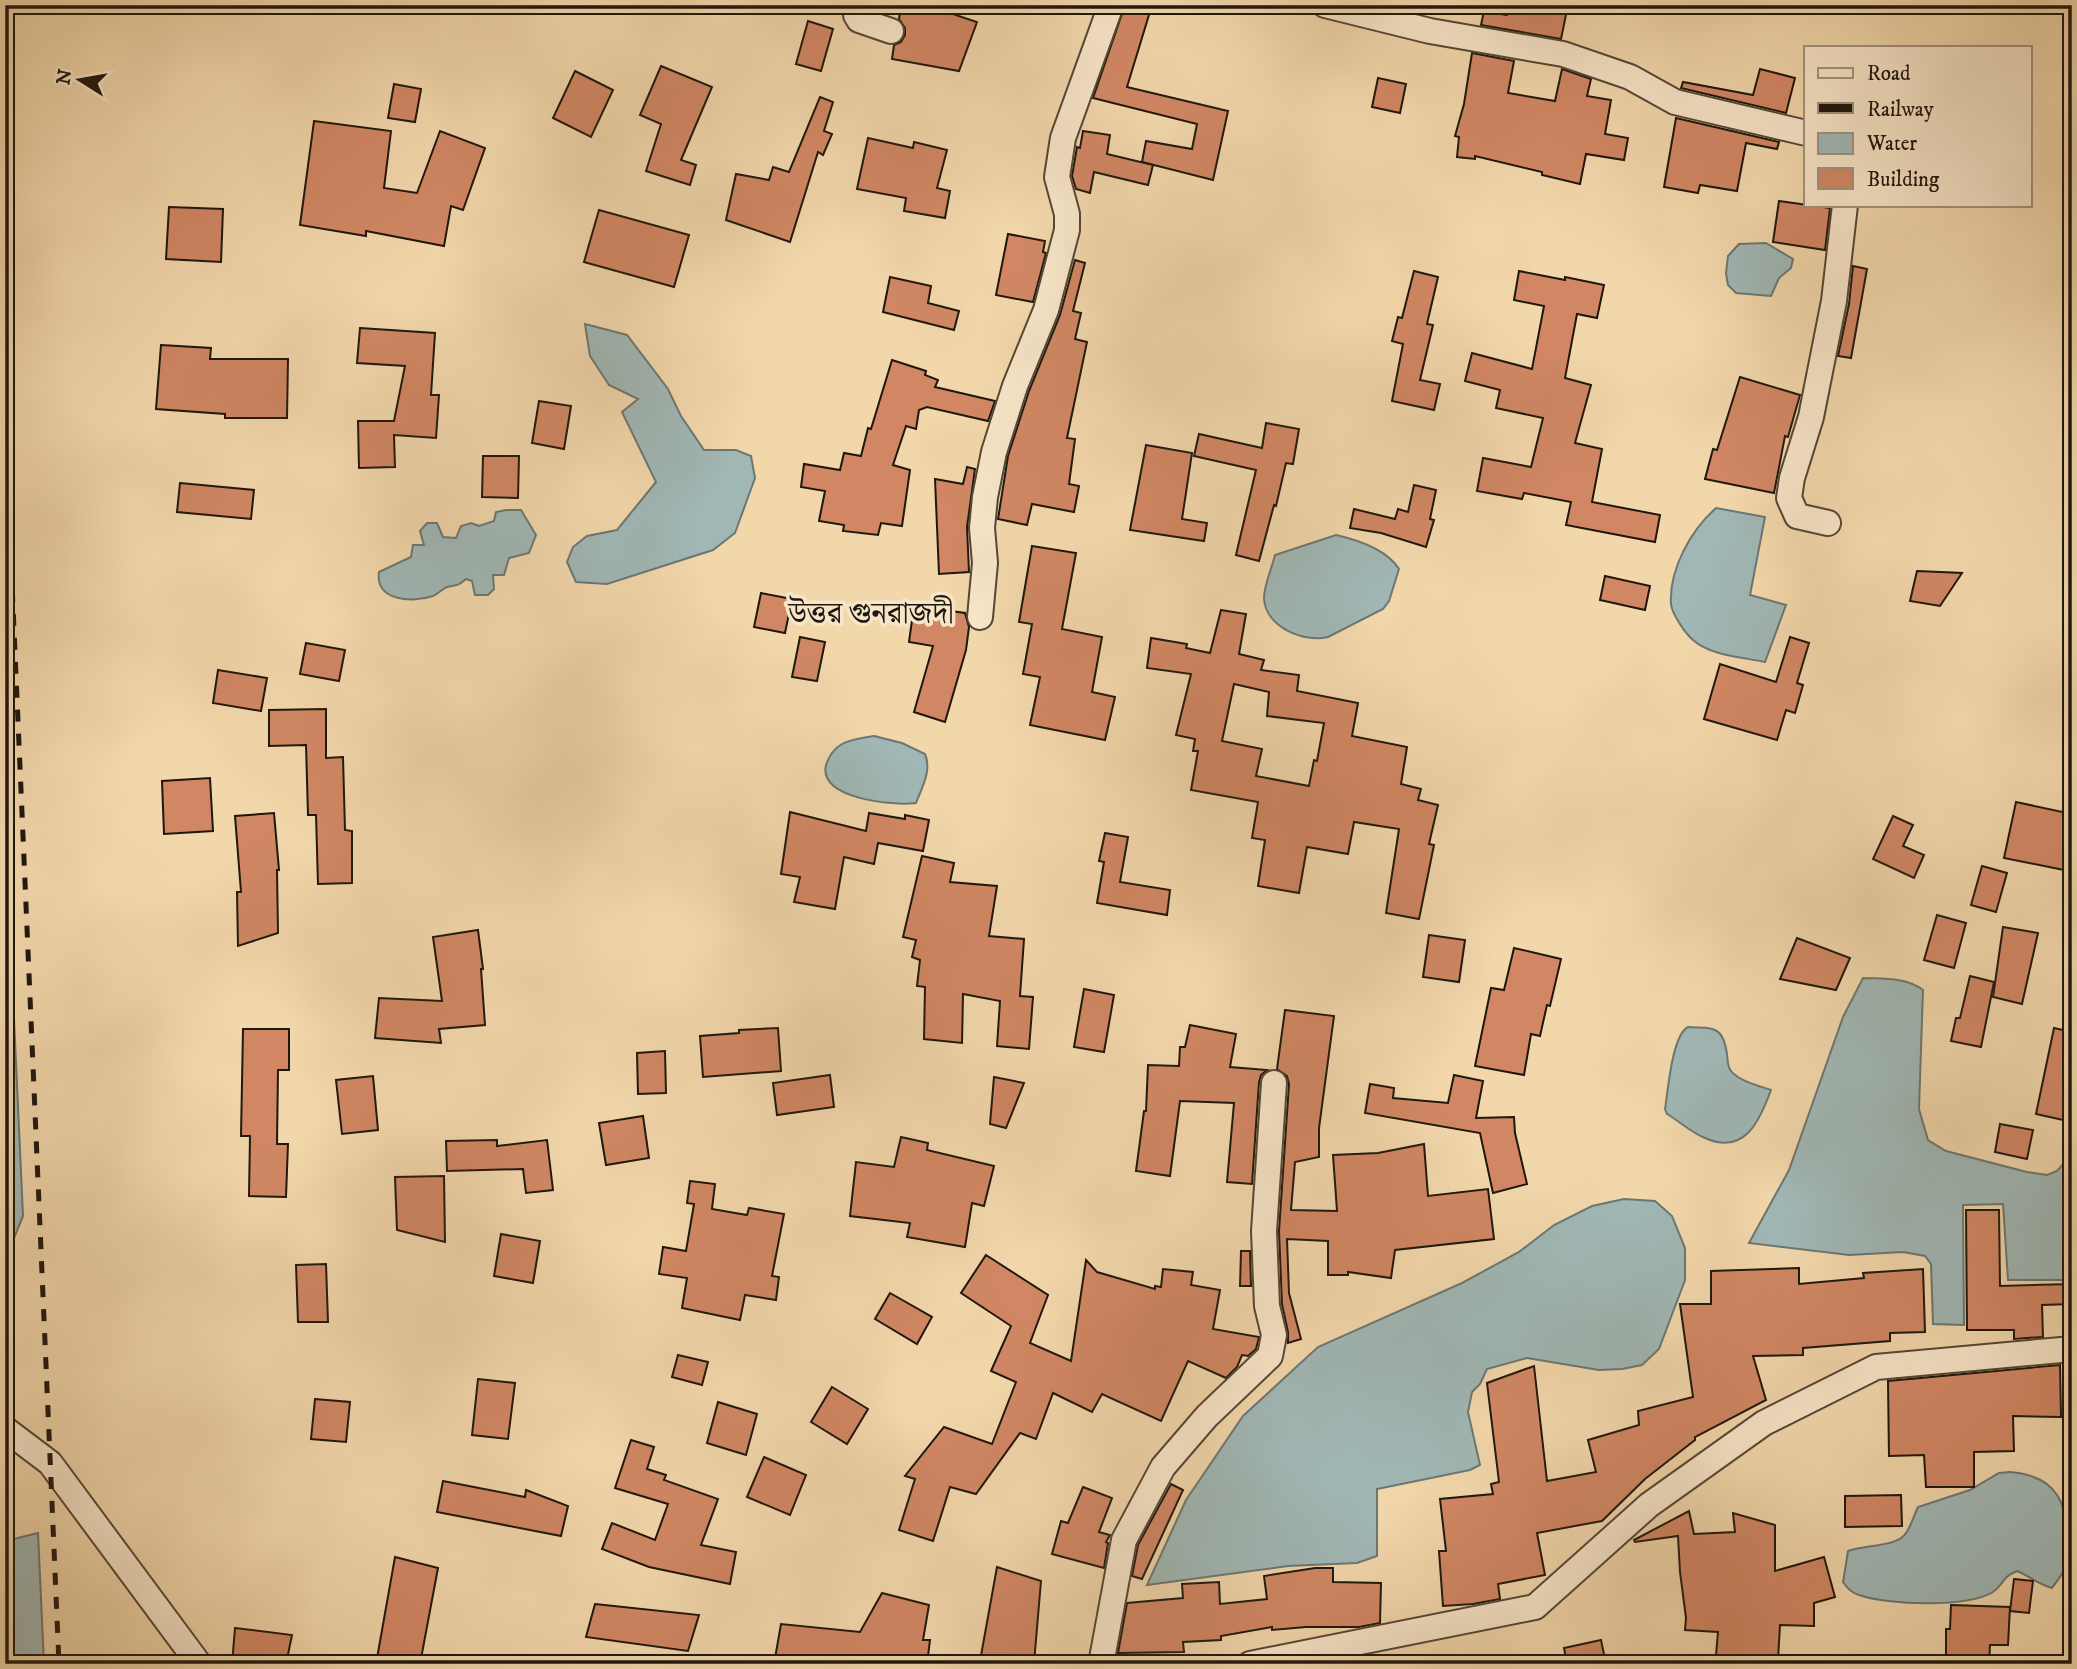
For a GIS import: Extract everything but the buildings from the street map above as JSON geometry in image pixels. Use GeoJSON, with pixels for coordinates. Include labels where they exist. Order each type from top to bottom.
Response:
{"type":"FeatureCollection","features":[{"type":"Feature","properties":{"kind":"street"},"geometry":{"type":"LineString","coordinates":[[858,5],[856,15],[859,20],[891,31]]}},
{"type":"Feature","properties":{"kind":"street"},"geometry":{"type":"LineString","coordinates":[[980,617],[985,563],[982,527],[994,452],[1014,386],[1050,296],[1067,230],[1067,214],[1057,177],[1063,138],[1111,5]]}},
{"type":"Feature","properties":{"kind":"street"},"geometry":{"type":"LineString","coordinates":[[1325,5],[1430,31],[1563,54],[1630,77],[1675,102],[1804,133]]}},
{"type":"Feature","properties":{"kind":"street"},"geometry":{"type":"LineString","coordinates":[[1828,523],[1797,516],[1789,498],[1792,478],[1807,438],[1834,301],[1844,206]]}},
{"type":"Feature","properties":{"kind":"street"},"geometry":{"type":"LineString","coordinates":[[1101,1664],[1124,1540],[1163,1467],[1207,1416],[1270,1356],[1274,1335],[1267,1306],[1264,1231],[1274,1083]]}},
{"type":"Feature","properties":{"kind":"street"},"geometry":{"type":"LineString","coordinates":[[1250,1664],[1535,1607],[1649,1505],[1764,1423],[1876,1367],[2072,1349]]}},
{"type":"Feature","properties":{"kind":"street"},"geometry":{"type":"LineString","coordinates":[[5,1429],[50,1463],[199,1664]]}},
{"type":"Feature","properties":{"kind":"water"},"geometry":{"type":"Polygon","coordinates":[[[1766,243],[1793,259],[1791,268],[1779,278],[1771,296],[1736,293],[1728,285],[1728,256],[1739,244],[1766,243]]]}},
{"type":"Feature","properties":{"kind":"water"},"geometry":{"type":"Polygon","coordinates":[[[585,324],[627,335],[668,389],[681,416],[704,450],[736,450],[751,456],[755,478],[735,533],[713,550],[607,584],[576,582],[567,562],[573,547],[587,536],[617,530],[656,482],[622,412],[638,399],[609,385],[590,356],[585,324]]]}},
{"type":"Feature","properties":{"kind":"water"},"geometry":{"type":"Polygon","coordinates":[[[1716,508],[1765,517],[1750,595],[1786,605],[1765,662],[1727,655],[1700,645],[1686,633],[1672,608],[1671,591],[1683,551],[1698,527],[1716,508]]]}},
{"type":"Feature","properties":{"kind":"water"},"geometry":{"type":"Polygon","coordinates":[[[521,510],[536,535],[529,553],[509,558],[504,575],[493,575],[494,589],[488,595],[475,595],[472,581],[466,579],[424,598],[406,599],[389,594],[383,589],[379,582],[379,572],[411,557],[413,545],[424,545],[420,531],[427,523],[437,523],[443,537],[456,538],[461,526],[471,523],[479,526],[494,521],[496,512],[521,510]]]}},
{"type":"Feature","properties":{"kind":"water"},"geometry":{"type":"Polygon","coordinates":[[[1336,535],[1371,547],[1394,562],[1399,569],[1389,601],[1383,609],[1328,637],[1308,638],[1287,631],[1271,617],[1264,598],[1275,555],[1336,535]]]}},
{"type":"Feature","properties":{"kind":"water"},"geometry":{"type":"Polygon","coordinates":[[[874,736],[902,743],[925,754],[927,773],[916,803],[892,803],[860,798],[834,786],[827,777],[826,765],[836,748],[849,741],[874,736]]]}},
{"type":"Feature","properties":{"kind":"water"},"geometry":{"type":"Polygon","coordinates":[[[5,821],[23,1216],[12,1243],[5,1246],[5,821]]]}},
{"type":"Feature","properties":{"kind":"water"},"geometry":{"type":"Polygon","coordinates":[[[1863,978],[1902,981],[1923,990],[1919,1109],[1928,1140],[1946,1151],[2047,1175],[2057,1171],[2072,1154],[2072,1280],[2008,1280],[2003,1204],[1963,1205],[1964,1325],[1933,1324],[1931,1264],[1925,1256],[1903,1252],[1849,1255],[1749,1243],[1789,1170],[1843,1017],[1863,978]]]}},
{"type":"Feature","properties":{"kind":"water"},"geometry":{"type":"Polygon","coordinates":[[[1688,1027],[1711,1029],[1720,1033],[1731,1071],[1744,1080],[1771,1090],[1756,1123],[1741,1139],[1719,1142],[1705,1138],[1667,1114],[1665,1109],[1674,1052],[1688,1027]]]}},
{"type":"Feature","properties":{"kind":"water"},"geometry":{"type":"Polygon","coordinates":[[[1624,1199],[1655,1201],[1672,1216],[1685,1248],[1685,1280],[1659,1349],[1642,1365],[1599,1370],[1527,1358],[1487,1369],[1480,1384],[1472,1392],[1468,1412],[1480,1465],[1470,1470],[1377,1489],[1377,1556],[1357,1563],[1288,1566],[1147,1585],[1186,1500],[1243,1416],[1318,1347],[1462,1283],[1519,1252],[1554,1225],[1592,1206],[1624,1199]]]}},
{"type":"Feature","properties":{"kind":"water"},"geometry":{"type":"Polygon","coordinates":[[[2010,1472],[2039,1479],[2050,1486],[2062,1506],[2066,1532],[2065,1564],[2062,1574],[2052,1588],[2017,1571],[2008,1576],[1993,1592],[1981,1597],[1947,1603],[1907,1603],[1854,1593],[1843,1582],[1848,1551],[1896,1541],[1906,1533],[1918,1507],[1970,1490],[1999,1473],[2010,1472]]]}},
{"type":"Feature","properties":{"kind":"water"},"geometry":{"type":"Polygon","coordinates":[[[38,1533],[44,1664],[5,1664],[5,1541],[38,1533]]]}},
{"type":"Feature","properties":{"kind":"railway"},"geometry":{"type":"LineString","coordinates":[[5,422],[59,1664]]}},
{"type":"Feature","properties":{"kind":"district","name":"উত্তর গুনরাজদী"},"geometry":{"type":"Point","coordinates":[871,613]}}]}
